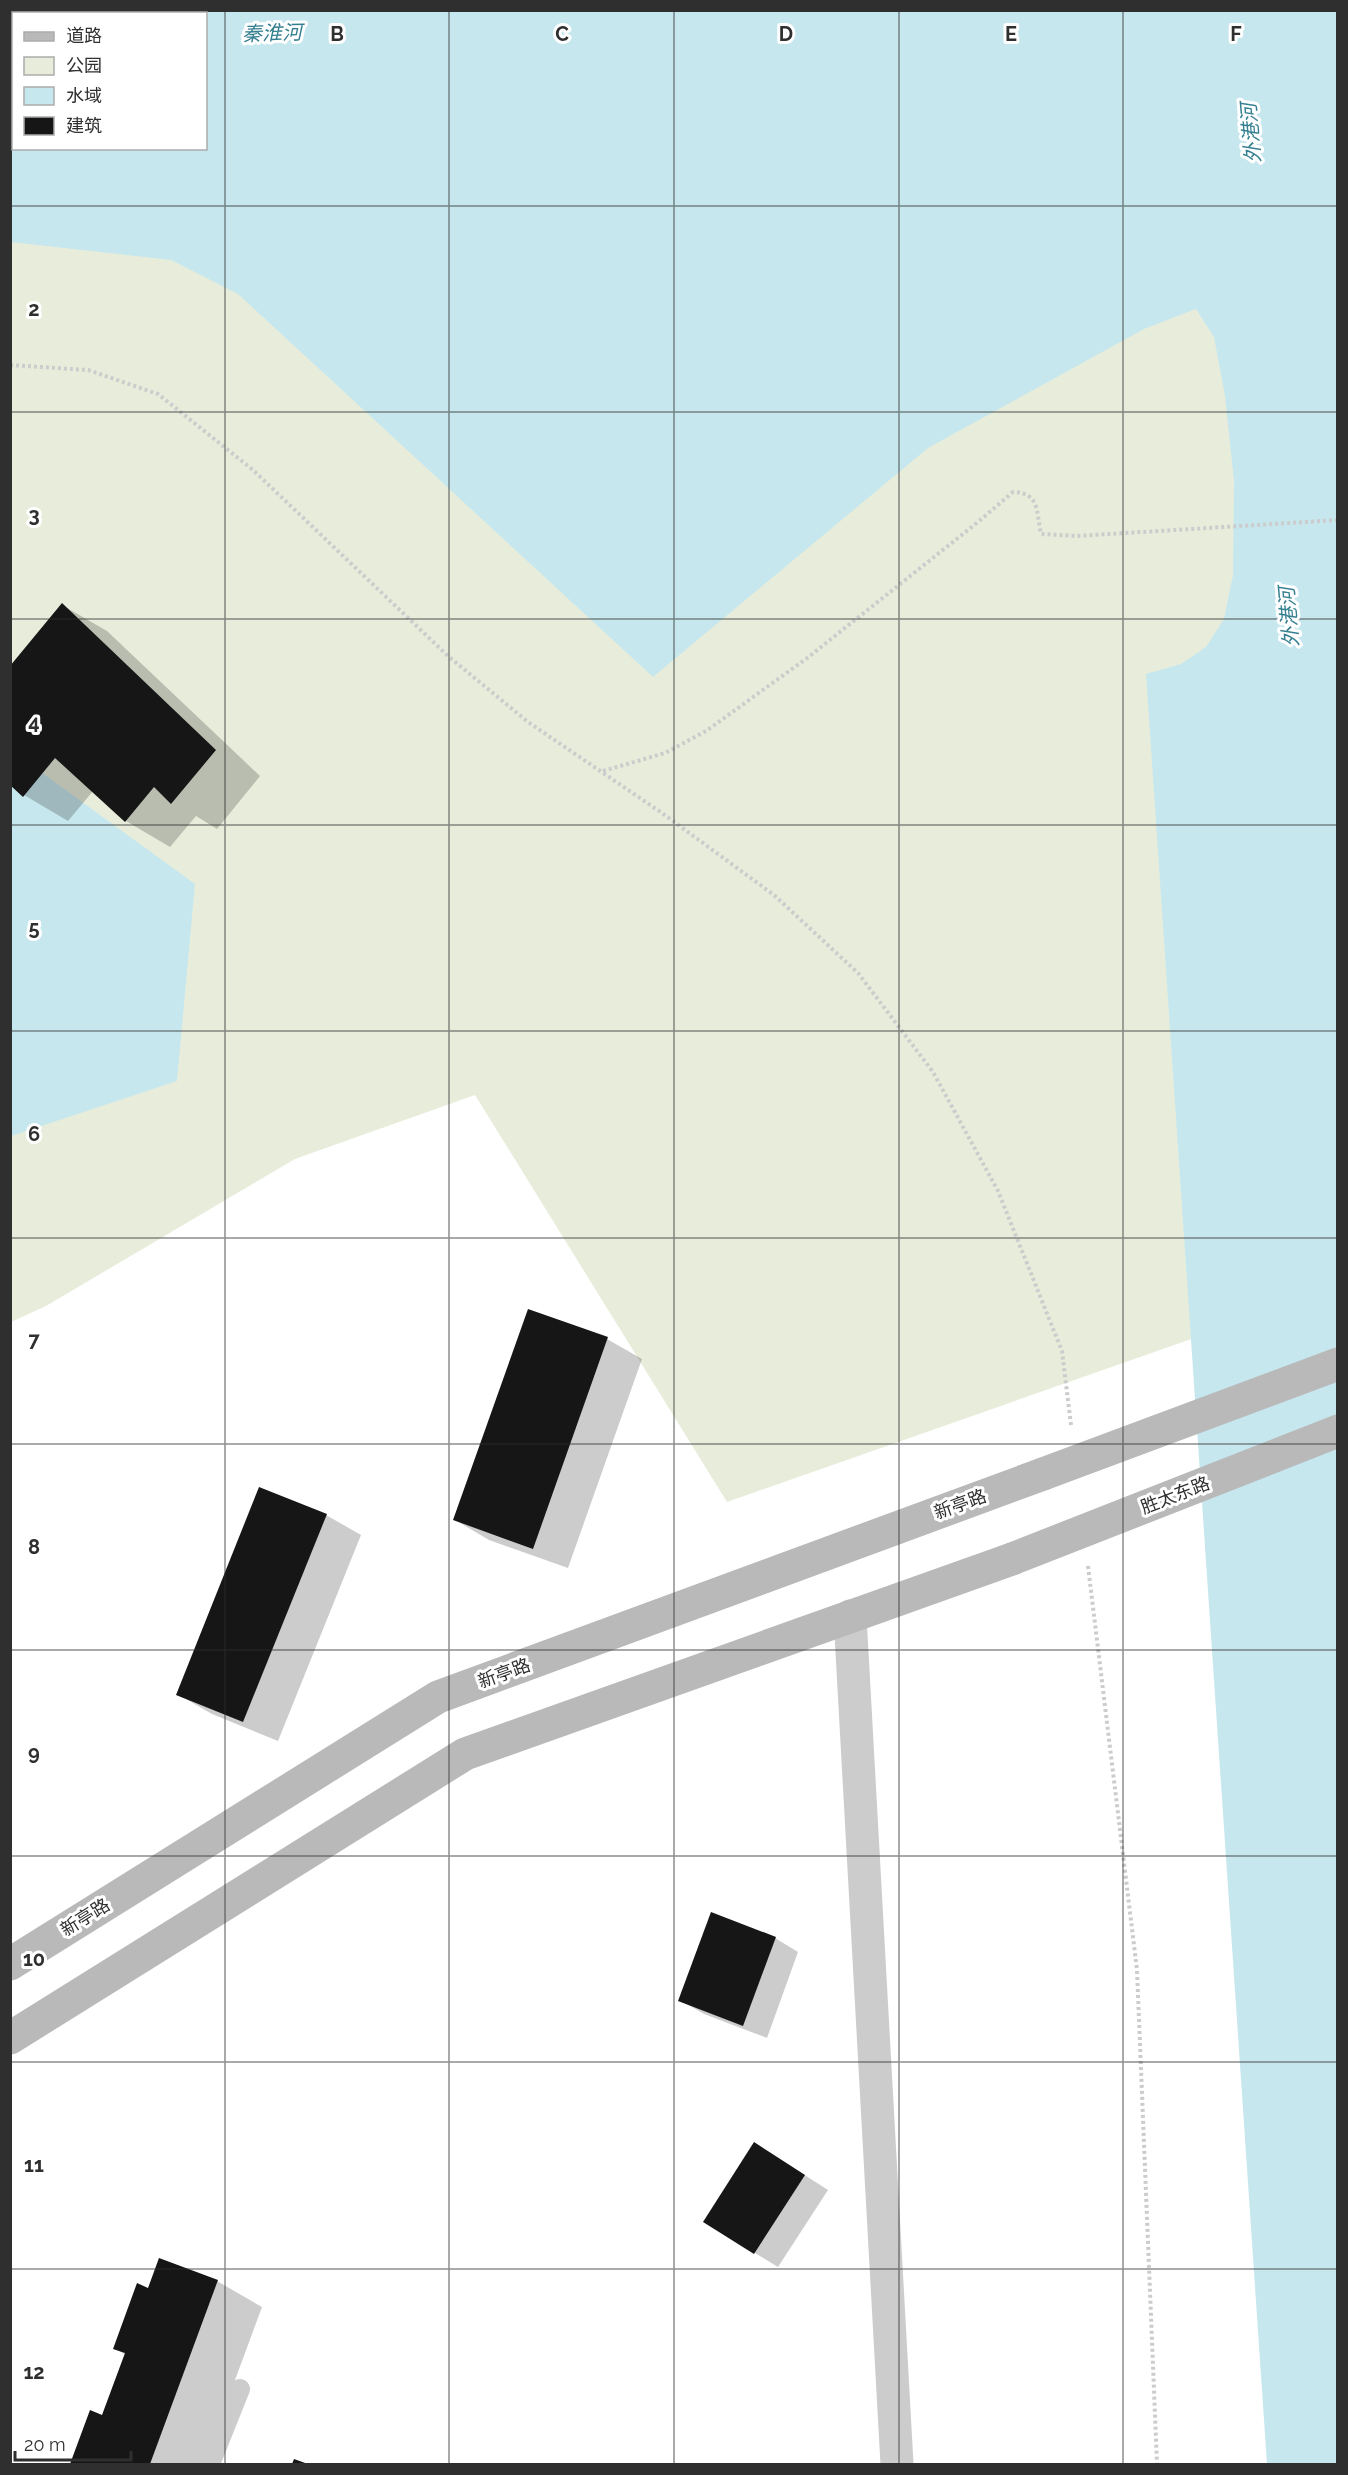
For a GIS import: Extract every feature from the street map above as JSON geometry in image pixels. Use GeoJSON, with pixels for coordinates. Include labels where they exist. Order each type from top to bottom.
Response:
{"type":"FeatureCollection","features":[{"type":"Feature","properties":{"kind":"main road","name":"新亭路"},"geometry":{"type":"LineString","coordinates":[[10,1964],[438,1697],[1338,1364]]}},
{"type":"Feature","properties":{"kind":"main road","name":"胜太东路"},"geometry":{"type":"LineString","coordinates":[[850,1616],[1012,1559],[1338,1431]]}},
{"type":"Feature","properties":{"kind":"main road"},"geometry":{"type":"LineString","coordinates":[[10,2038],[465,1754],[850,1616]]}},
{"type":"Feature","properties":{"kind":"street"},"geometry":{"type":"LineString","coordinates":[[850,1616],[897,2464]]}},
{"type":"Feature","properties":{"kind":"lane"},"geometry":{"type":"LineString","coordinates":[[210,2464],[240,2389]]}},
{"type":"Feature","properties":{"kind":"path"},"geometry":{"type":"LineString","coordinates":[[10,365],[88,370],[158,394],[253,470],[448,656],[528,722],[603,772],[774,895],[858,973],[933,1072],[998,1191],[1062,1351],[1072,1434]]}},
{"type":"Feature","properties":{"kind":"path"},"geometry":{"type":"LineString","coordinates":[[603,772],[665,753],[706,731],[806,659],[1013,492],[1026,492],[1034,499],[1041,534],[1077,536],[1145,530],[1338,520]]}},
{"type":"Feature","properties":{"kind":"path"},"geometry":{"type":"LineString","coordinates":[[1088,1565],[1137,1970],[1157,2464]]}},
{"type":"Feature","properties":{"kind":"green space"},"geometry":{"type":"Polygon","coordinates":[[[10,11],[1337,11],[1337,1288],[727,1502],[475,1095],[295,1159],[46,1306],[11,1322],[10,11]]]}},
{"type":"Feature","properties":{"kind":"water"},"geometry":{"type":"Polygon","coordinates":[[[11,11],[1337,11],[1337,2464],[1267,2464],[1146,674],[1181,664],[1206,647],[1224,619],[1233,575],[1234,481],[1225,396],[1214,337],[1196,309],[1144,329],[928,448],[653,677],[238,294],[171,260],[11,242],[11,11]]]}},
{"type":"Feature","properties":{"kind":"water"},"geometry":{"type":"Polygon","coordinates":[[[10,754],[16,754],[195,884],[177,1081],[11,1136],[10,754]]]}},
{"type":"Feature","properties":{"kind":"building"},"geometry":{"type":"Polygon","coordinates":[[[62,603],[216,750],[171,804],[154,787],[125,822],[55,758],[23,797],[10,785],[10,666],[62,603]]]}},
{"type":"Feature","properties":{"kind":"building"},"geometry":{"type":"Polygon","coordinates":[[[528,1309],[608,1337],[533,1549],[453,1520],[528,1309]]]}},
{"type":"Feature","properties":{"kind":"building"},"geometry":{"type":"Polygon","coordinates":[[[259,1487],[327,1514],[243,1722],[176,1695],[259,1487]]]}},
{"type":"Feature","properties":{"kind":"building"},"geometry":{"type":"Polygon","coordinates":[[[711,1912],[776,1937],[743,2026],[678,2001],[711,1912]]]}},
{"type":"Feature","properties":{"kind":"building"},"geometry":{"type":"Polygon","coordinates":[[[754,2142],[805,2175],[754,2254],[703,2222],[754,2142]]]}},
{"type":"Feature","properties":{"kind":"building"},"geometry":{"type":"Polygon","coordinates":[[[159,2258],[218,2280],[150,2464],[70,2464],[90,2410],[102,2415],[125,2353],[113,2349],[137,2283],[148,2288],[159,2258]]]}},
{"type":"Feature","properties":{"kind":"building"},"geometry":{"type":"Polygon","coordinates":[[[294,2459],[308,2464],[292,2464],[294,2459]]]}},
{"type":"Feature","properties":{"kind":"water label","name":"秦淮河"},"geometry":{"type":"Point","coordinates":[272,33]}},
{"type":"Feature","properties":{"kind":"water label","name":"外港河"},"geometry":{"type":"Point","coordinates":[1251,133]}},
{"type":"Feature","properties":{"kind":"water label","name":"外港河"},"geometry":{"type":"Point","coordinates":[1289,617]}}]}
